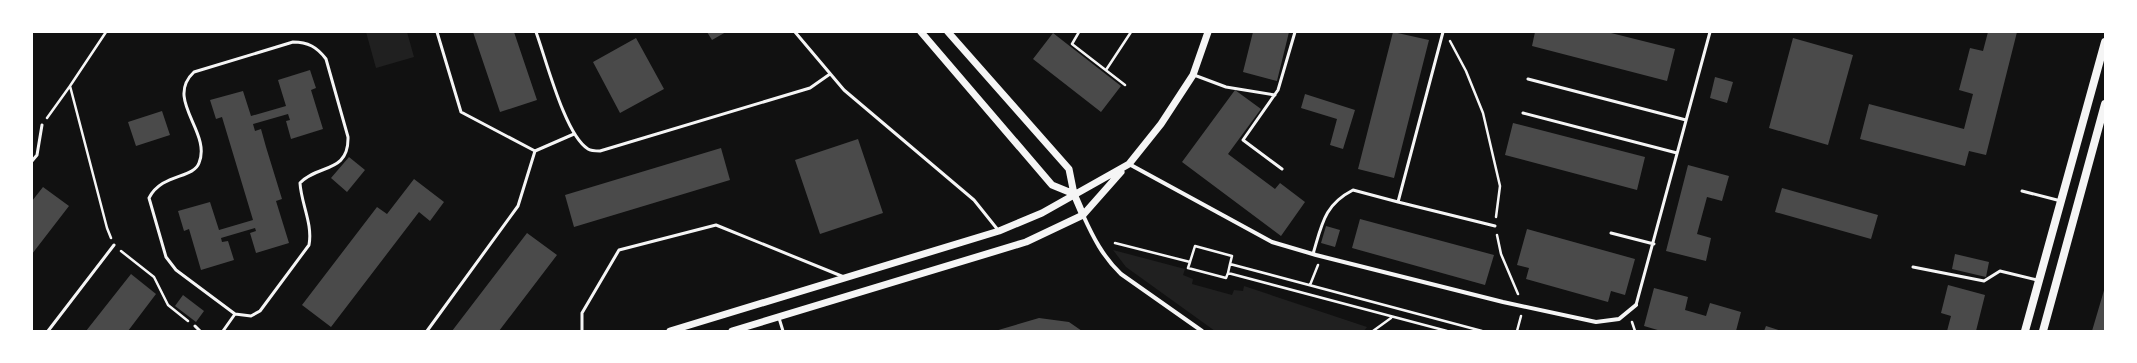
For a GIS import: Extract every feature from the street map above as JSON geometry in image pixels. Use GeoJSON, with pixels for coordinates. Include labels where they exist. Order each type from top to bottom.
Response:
{"type":"FeatureCollection","features":[{"type":"Feature","properties":{"kind":"main road"},"geometry":{"type":"LineString","coordinates":[[2025,331],[2105,42]]}},
{"type":"Feature","properties":{"kind":"main road"},"geometry":{"type":"LineString","coordinates":[[2043,331],[2105,104]]}},
{"type":"Feature","properties":{"kind":"street"},"geometry":{"type":"LineString","coordinates":[[920,32],[1052,185],[1074,194]]}},
{"type":"Feature","properties":{"kind":"street"},"geometry":{"type":"LineString","coordinates":[[948,32],[1069,169],[1074,194],[1083,215],[1094,239],[1110,264],[1121,274],[1202,331]]}},
{"type":"Feature","properties":{"kind":"street"},"geometry":{"type":"LineString","coordinates":[[732,331],[1026,242],[1083,215],[1161,124],[1193,75],[1208,32]]}},
{"type":"Feature","properties":{"kind":"street"},"geometry":{"type":"LineString","coordinates":[[670,331],[999,232],[1042,213],[1126,166]]}},
{"type":"Feature","properties":{"kind":"street"},"geometry":{"type":"LineString","coordinates":[[1126,166],[1272,242],[1313,254],[1523,306],[1596,322],[1619,319],[1636,305]]}},
{"type":"Feature","properties":{"kind":"lane"},"geometry":{"type":"LineString","coordinates":[[437,32],[461,112],[535,151]]}},
{"type":"Feature","properties":{"kind":"lane"},"geometry":{"type":"LineString","coordinates":[[536,32],[567,124],[588,150],[600,151],[810,88],[830,74]]}},
{"type":"Feature","properties":{"kind":"lane"},"geometry":{"type":"LineString","coordinates":[[795,32],[844,90],[974,200],[999,232]]}},
{"type":"Feature","properties":{"kind":"lane"},"geometry":{"type":"LineString","coordinates":[[1282,169],[1243,140],[1278,90],[1295,32]]}},
{"type":"Feature","properties":{"kind":"lane"},"geometry":{"type":"LineString","coordinates":[[1398,202],[1443,32]]}},
{"type":"Feature","properties":{"kind":"lane"},"geometry":{"type":"LineString","coordinates":[[1636,305],[1654,244],[1710,32]]}},
{"type":"Feature","properties":{"kind":"lane"},"geometry":{"type":"LineString","coordinates":[[293,42],[303,42],[319,50],[326,59],[348,137],[348,148],[342,158],[332,168],[305,177],[300,183],[300,193],[311,235],[308,245],[260,311],[251,316],[235,314],[176,270],[166,257],[149,198],[154,188],[163,182],[192,171],[199,165],[202,155],[200,144],[184,99],[183,88],[187,78],[194,72],[280,45],[293,42]]}},
{"type":"Feature","properties":{"kind":"lane"},"geometry":{"type":"LineString","coordinates":[[1193,75],[1226,87],[1275,95]]}},
{"type":"Feature","properties":{"kind":"lane"},"geometry":{"type":"LineString","coordinates":[[1528,79],[1686,120]]}},
{"type":"Feature","properties":{"kind":"lane"},"geometry":{"type":"LineString","coordinates":[[1523,113],[1677,153]]}},
{"type":"Feature","properties":{"kind":"lane"},"geometry":{"type":"LineString","coordinates":[[32,161],[37,155],[42,125]]}},
{"type":"Feature","properties":{"kind":"lane"},"geometry":{"type":"LineString","coordinates":[[427,331],[518,206],[535,151],[574,134]]}},
{"type":"Feature","properties":{"kind":"lane"},"geometry":{"type":"LineString","coordinates":[[1313,254],[1330,208],[1339,197],[1353,190],[1495,226]]}},
{"type":"Feature","properties":{"kind":"lane"},"geometry":{"type":"LineString","coordinates":[[2022,191],[2061,201]]}},
{"type":"Feature","properties":{"kind":"lane"},"geometry":{"type":"LineString","coordinates":[[582,331],[582,313],[619,250],[716,225],[845,278]]}},
{"type":"Feature","properties":{"kind":"lane"},"geometry":{"type":"LineString","coordinates":[[1612,232],[1654,244]]}},
{"type":"Feature","properties":{"kind":"lane"},"geometry":{"type":"LineString","coordinates":[[48,331],[114,245]]}},
{"type":"Feature","properties":{"kind":"lane"},"geometry":{"type":"LineString","coordinates":[[1913,267],[1984,281],[2000,271],[2039,281]]}},
{"type":"Feature","properties":{"kind":"lane"},"geometry":{"type":"LineString","coordinates":[[223,331],[235,314]]}},
{"type":"Feature","properties":{"kind":"lane"},"geometry":{"type":"LineString","coordinates":[[779,318],[784,331]]}},
{"type":"Feature","properties":{"kind":"lane"},"geometry":{"type":"LineString","coordinates":[[195,326],[200,331]]}},
{"type":"Feature","properties":{"kind":"path"},"geometry":{"type":"LineString","coordinates":[[42,125],[106,32]]}},
{"type":"Feature","properties":{"kind":"path"},"geometry":{"type":"LineString","coordinates":[[1079,32],[1072,44],[1126,85]]}},
{"type":"Feature","properties":{"kind":"path"},"geometry":{"type":"LineString","coordinates":[[1106,70],[1131,32]]}},
{"type":"Feature","properties":{"kind":"path"},"geometry":{"type":"LineString","coordinates":[[1449,38],[1466,71],[1483,113],[1500,186],[1495,226],[1501,254],[1523,306],[1517,331]]}},
{"type":"Feature","properties":{"kind":"path"},"geometry":{"type":"LineString","coordinates":[[70,86],[107,228],[114,245],[154,277],[168,304],[195,326]]}},
{"type":"Feature","properties":{"kind":"path"},"geometry":{"type":"LineString","coordinates":[[1115,243],[1190,262]]}},
{"type":"Feature","properties":{"kind":"path"},"geometry":{"type":"LineString","coordinates":[[1195,246],[1232,256],[1226,278],[1188,268],[1190,262],[1195,246]]}},
{"type":"Feature","properties":{"kind":"path"},"geometry":{"type":"LineString","coordinates":[[1310,285],[1322,256]]}},
{"type":"Feature","properties":{"kind":"path"},"geometry":{"type":"LineString","coordinates":[[1230,264],[1482,331]]}},
{"type":"Feature","properties":{"kind":"path"},"geometry":{"type":"LineString","coordinates":[[1228,273],[1447,331]]}},
{"type":"Feature","properties":{"kind":"path"},"geometry":{"type":"LineString","coordinates":[[1373,331],[1391,317]]}},
{"type":"Feature","properties":{"kind":"shaded area"},"geometry":{"type":"Polygon","coordinates":[[[366,32],[407,32],[414,57],[376,68],[366,32]]]}},
{"type":"Feature","properties":{"kind":"shaded area"},"geometry":{"type":"Polygon","coordinates":[[[1113,250],[1185,269],[1183,275],[1193,279],[1192,284],[1232,295],[1234,290],[1243,291],[1244,286],[1367,327],[1364,331],[1215,331],[1126,267],[1113,250]]]}},
{"type":"Feature","properties":{"kind":"building"},"geometry":{"type":"Polygon","coordinates":[[[473,32],[514,32],[537,100],[500,112],[473,32]]]}},
{"type":"Feature","properties":{"kind":"building"},"geometry":{"type":"Polygon","coordinates":[[[707,32],[726,32],[712,40],[707,32]]]}},
{"type":"Feature","properties":{"kind":"building"},"geometry":{"type":"Polygon","coordinates":[[[1253,32],[1289,32],[1277,81],[1243,72],[1253,32]]]}},
{"type":"Feature","properties":{"kind":"building"},"geometry":{"type":"Polygon","coordinates":[[[1393,32],[1429,40],[1394,178],[1358,169],[1393,32]]]}},
{"type":"Feature","properties":{"kind":"building"},"geometry":{"type":"Polygon","coordinates":[[[1535,32],[1607,32],[1675,49],[1667,81],[1532,46],[1535,32]]]}},
{"type":"Feature","properties":{"kind":"building"},"geometry":{"type":"Polygon","coordinates":[[[1988,32],[2017,32],[1986,155],[1969,151],[1965,166],[1860,139],[1869,104],[1964,129],[1973,94],[1959,90],[1970,48],[1983,51],[1988,32]]]}},
{"type":"Feature","properties":{"kind":"building"},"geometry":{"type":"Polygon","coordinates":[[[1053,33],[1121,86],[1101,112],[1033,59],[1053,33]]]}},
{"type":"Feature","properties":{"kind":"building"},"geometry":{"type":"Polygon","coordinates":[[[636,38],[664,89],[620,113],[593,62],[636,38]]]}},
{"type":"Feature","properties":{"kind":"building"},"geometry":{"type":"Polygon","coordinates":[[[1793,38],[1853,55],[1828,145],[1769,128],[1793,38]]]}},
{"type":"Feature","properties":{"kind":"building"},"geometry":{"type":"Polygon","coordinates":[[[310,70],[316,88],[311,90],[323,129],[291,139],[286,121],[290,120],[288,114],[253,124],[255,131],[261,129],[282,199],[276,201],[289,243],[256,253],[250,233],[256,231],[255,228],[221,238],[222,242],[228,241],[234,260],[201,270],[189,229],[184,231],[178,211],[210,202],[219,230],[253,220],[222,117],[216,119],[210,100],[243,91],[251,116],[286,106],[278,80],[310,70]]]}},
{"type":"Feature","properties":{"kind":"building"},"geometry":{"type":"Polygon","coordinates":[[[1715,77],[1733,82],[1727,103],[1710,98],[1715,77]]]}},
{"type":"Feature","properties":{"kind":"building"},"geometry":{"type":"Polygon","coordinates":[[[1235,90],[1261,109],[1228,154],[1275,189],[1280,183],[1305,202],[1281,236],[1182,162],[1235,90]]]}},
{"type":"Feature","properties":{"kind":"building"},"geometry":{"type":"Polygon","coordinates":[[[1305,94],[1355,110],[1343,149],[1330,145],[1337,119],[1301,108],[1305,94]]]}},
{"type":"Feature","properties":{"kind":"building"},"geometry":{"type":"Polygon","coordinates":[[[162,111],[170,135],[136,146],[128,122],[162,111]]]}},
{"type":"Feature","properties":{"kind":"building"},"geometry":{"type":"Polygon","coordinates":[[[1513,123],[1645,157],[1637,190],[1505,155],[1513,123]]]}},
{"type":"Feature","properties":{"kind":"building"},"geometry":{"type":"Polygon","coordinates":[[[858,139],[883,213],[820,234],[795,160],[858,139]]]}},
{"type":"Feature","properties":{"kind":"building"},"geometry":{"type":"Polygon","coordinates":[[[721,148],[730,180],[574,227],[565,195],[721,148]]]}},
{"type":"Feature","properties":{"kind":"building"},"geometry":{"type":"Polygon","coordinates":[[[349,157],[365,170],[347,192],[331,178],[349,157]]]}},
{"type":"Feature","properties":{"kind":"building"},"geometry":{"type":"Polygon","coordinates":[[[1688,165],[1729,176],[1722,201],[1707,197],[1697,234],[1711,238],[1706,261],[1666,251],[1688,165]]]}},
{"type":"Feature","properties":{"kind":"building"},"geometry":{"type":"Polygon","coordinates":[[[414,179],[444,202],[430,221],[419,212],[331,327],[302,305],[377,207],[387,214],[414,179]]]}},
{"type":"Feature","properties":{"kind":"building"},"geometry":{"type":"Polygon","coordinates":[[[43,187],[69,206],[32,254],[32,201],[43,187]]]}},
{"type":"Feature","properties":{"kind":"building"},"geometry":{"type":"Polygon","coordinates":[[[1782,188],[1878,215],[1871,239],[1775,212],[1782,188]]]}},
{"type":"Feature","properties":{"kind":"building"},"geometry":{"type":"Polygon","coordinates":[[[1360,219],[1494,255],[1485,285],[1352,248],[1360,219]]]}},
{"type":"Feature","properties":{"kind":"building"},"geometry":{"type":"Polygon","coordinates":[[[1326,226],[1340,230],[1335,247],[1321,243],[1326,226]]]}},
{"type":"Feature","properties":{"kind":"building"},"geometry":{"type":"Polygon","coordinates":[[[1527,229],[1635,259],[1625,295],[1611,291],[1608,302],[1526,279],[1529,268],[1517,265],[1527,229]]]}},
{"type":"Feature","properties":{"kind":"building"},"geometry":{"type":"Polygon","coordinates":[[[527,233],[557,255],[499,331],[452,331],[527,233]]]}},
{"type":"Feature","properties":{"kind":"building"},"geometry":{"type":"Polygon","coordinates":[[[1955,254],[1989,262],[1986,277],[1952,269],[1955,254]]]}},
{"type":"Feature","properties":{"kind":"building"},"geometry":{"type":"Polygon","coordinates":[[[131,274],[156,294],[128,331],[86,331],[131,274]]]}},
{"type":"Feature","properties":{"kind":"building"},"geometry":{"type":"Polygon","coordinates":[[[1948,285],[1985,295],[1976,331],[1947,331],[1951,316],[1941,313],[1948,285]]]}},
{"type":"Feature","properties":{"kind":"building"},"geometry":{"type":"Polygon","coordinates":[[[2105,287],[2105,331],[2092,331],[2105,287]]]}},
{"type":"Feature","properties":{"kind":"building"},"geometry":{"type":"Polygon","coordinates":[[[1654,288],[1688,297],[1685,310],[1706,316],[1710,303],[1741,312],[1736,331],[1661,331],[1644,326],[1654,288]]]}},
{"type":"Feature","properties":{"kind":"building"},"geometry":{"type":"Polygon","coordinates":[[[183,295],[204,311],[196,322],[175,306],[183,295]]]}},
{"type":"Feature","properties":{"kind":"building"},"geometry":{"type":"Polygon","coordinates":[[[1039,318],[1069,322],[1082,331],[995,331],[1039,318]]]}},
{"type":"Feature","properties":{"kind":"building"},"geometry":{"type":"Polygon","coordinates":[[[1766,326],[1782,331],[1764,331],[1766,326]]]}}]}
